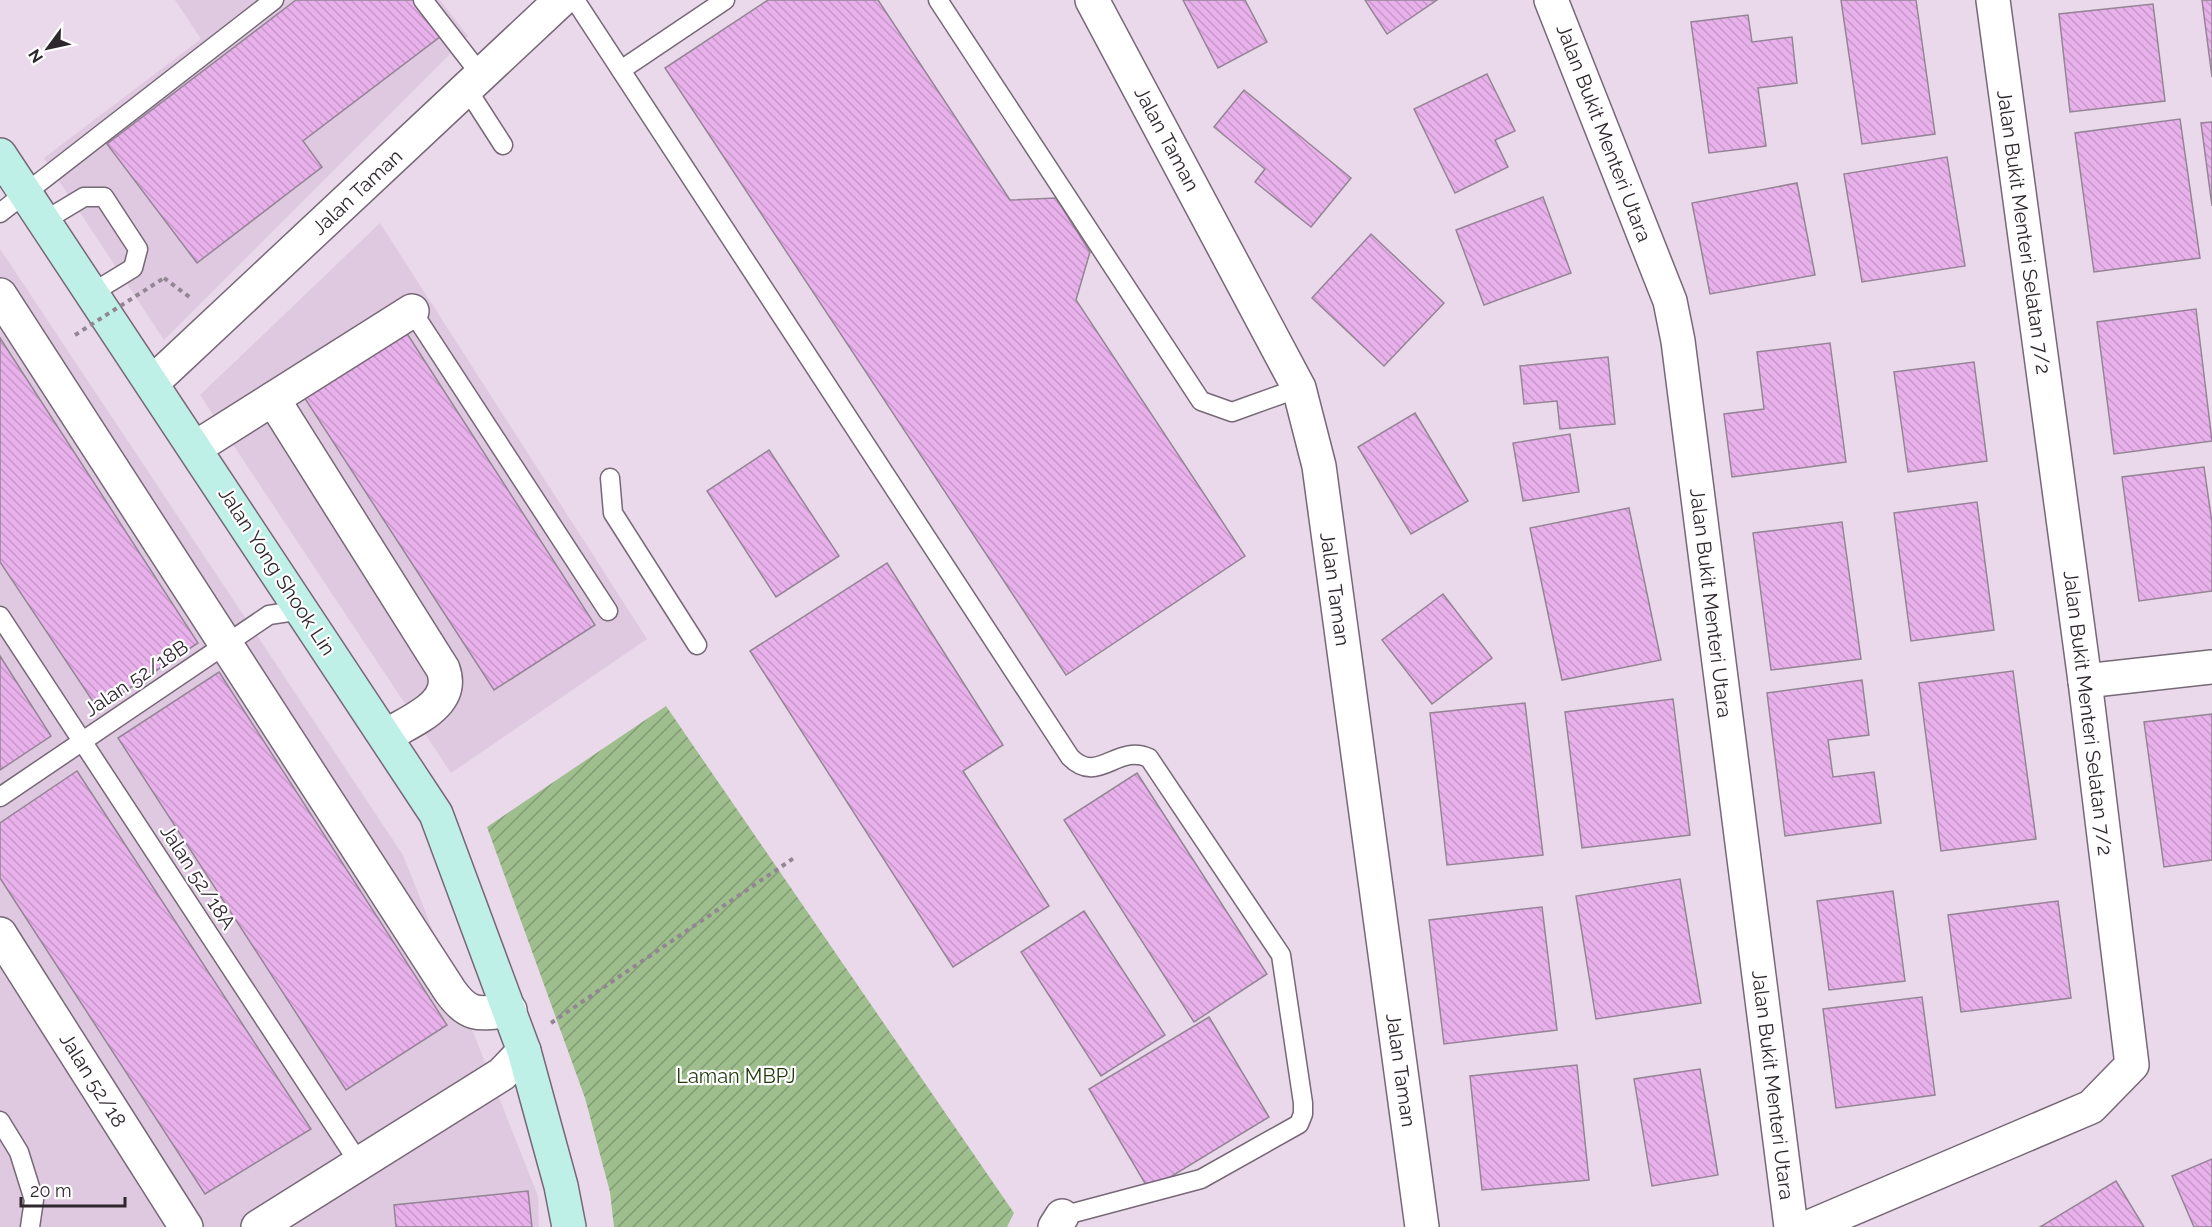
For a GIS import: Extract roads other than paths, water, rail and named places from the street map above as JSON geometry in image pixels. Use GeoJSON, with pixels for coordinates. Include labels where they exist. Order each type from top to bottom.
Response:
{"type":"FeatureCollection","features":[{"type":"Feature","properties":{"kind":"main road","name":"Jalan Yong Shook Lin"},"geometry":{"type":"LineString","coordinates":[[0,155],[436,814],[524,1051],[561,1186],[569,1227]]}},
{"type":"Feature","properties":{"kind":"street","name":"Jalan Taman"},"geometry":{"type":"LineString","coordinates":[[152,384],[561,0]]}},
{"type":"Feature","properties":{"kind":"street","name":"Jalan Taman"},"geometry":{"type":"LineString","coordinates":[[1092,0],[1299,388],[1319,466],[1422,1227]]}},
{"type":"Feature","properties":{"kind":"street","name":"Jalan Bukit Menteri Utara"},"geometry":{"type":"LineString","coordinates":[[1551,0],[1670,301],[1678,341],[1791,1227]]}},
{"type":"Feature","properties":{"kind":"street","name":"Jalan Bukit Menteri Selatan 7/2"},"geometry":{"type":"LineString","coordinates":[[1809,1227],[2091,1107],[2132,1065],[2085,681],[1992,0]]}},
{"type":"Feature","properties":{"kind":"street"},"geometry":{"type":"LineString","coordinates":[[0,295],[461,1007],[481,1014],[510,1010]]}},
{"type":"Feature","properties":{"kind":"street"},"geometry":{"type":"LineString","coordinates":[[195,448],[412,310]]}},
{"type":"Feature","properties":{"kind":"street"},"geometry":{"type":"LineString","coordinates":[[273,399],[447,678],[447,688],[436,704],[386,736]]}},
{"type":"Feature","properties":{"kind":"street"},"geometry":{"type":"LineString","coordinates":[[2085,681],[2212,667]]}},
{"type":"Feature","properties":{"kind":"street","name":"Jalan 52/18"},"geometry":{"type":"LineString","coordinates":[[0,934],[186,1227]]}},
{"type":"Feature","properties":{"kind":"street"},"geometry":{"type":"LineString","coordinates":[[258,1227],[502,1074],[524,1051]]}},
{"type":"Feature","properties":{"kind":"lane"},"geometry":{"type":"LineString","coordinates":[[0,213],[274,0]]}},
{"type":"Feature","properties":{"kind":"lane"},"geometry":{"type":"LineString","coordinates":[[423,0],[474,82],[503,145]]}},
{"type":"Feature","properties":{"kind":"lane"},"geometry":{"type":"LineString","coordinates":[[575,0],[1070,757],[1085,768],[1095,768],[1130,753],[1149,758],[1281,955],[1303,1102],[1303,1114],[1299,1124],[1201,1179],[1058,1222]]}},
{"type":"Feature","properties":{"kind":"lane"},"geometry":{"type":"LineString","coordinates":[[621,70],[725,0]]}},
{"type":"Feature","properties":{"kind":"lane"},"geometry":{"type":"LineString","coordinates":[[938,0],[1201,401],[1232,412],[1299,388]]}},
{"type":"Feature","properties":{"kind":"lane"},"geometry":{"type":"LineString","coordinates":[[44,221],[84,196],[104,197],[138,249],[133,268],[92,293]]}},
{"type":"Feature","properties":{"kind":"lane"},"geometry":{"type":"LineString","coordinates":[[412,310],[608,611]]}},
{"type":"Feature","properties":{"kind":"lane"},"geometry":{"type":"LineString","coordinates":[[610,478],[613,513],[698,645]]}},
{"type":"Feature","properties":{"kind":"lane","name":"Jalan 52/18B"},"geometry":{"type":"LineString","coordinates":[[0,797],[269,615],[302,610]]}},
{"type":"Feature","properties":{"kind":"lane","name":"Jalan 52/18A"},"geometry":{"type":"LineString","coordinates":[[0,616],[359,1163]]}},
{"type":"Feature","properties":{"kind":"lane"},"geometry":{"type":"LineString","coordinates":[[0,1121],[19,1152],[34,1200],[30,1227]]}},
{"type":"Feature","properties":{"kind":"park label","name":"Laman MBPJ"},"geometry":{"type":"Point","coordinates":[736,1076]}}]}
